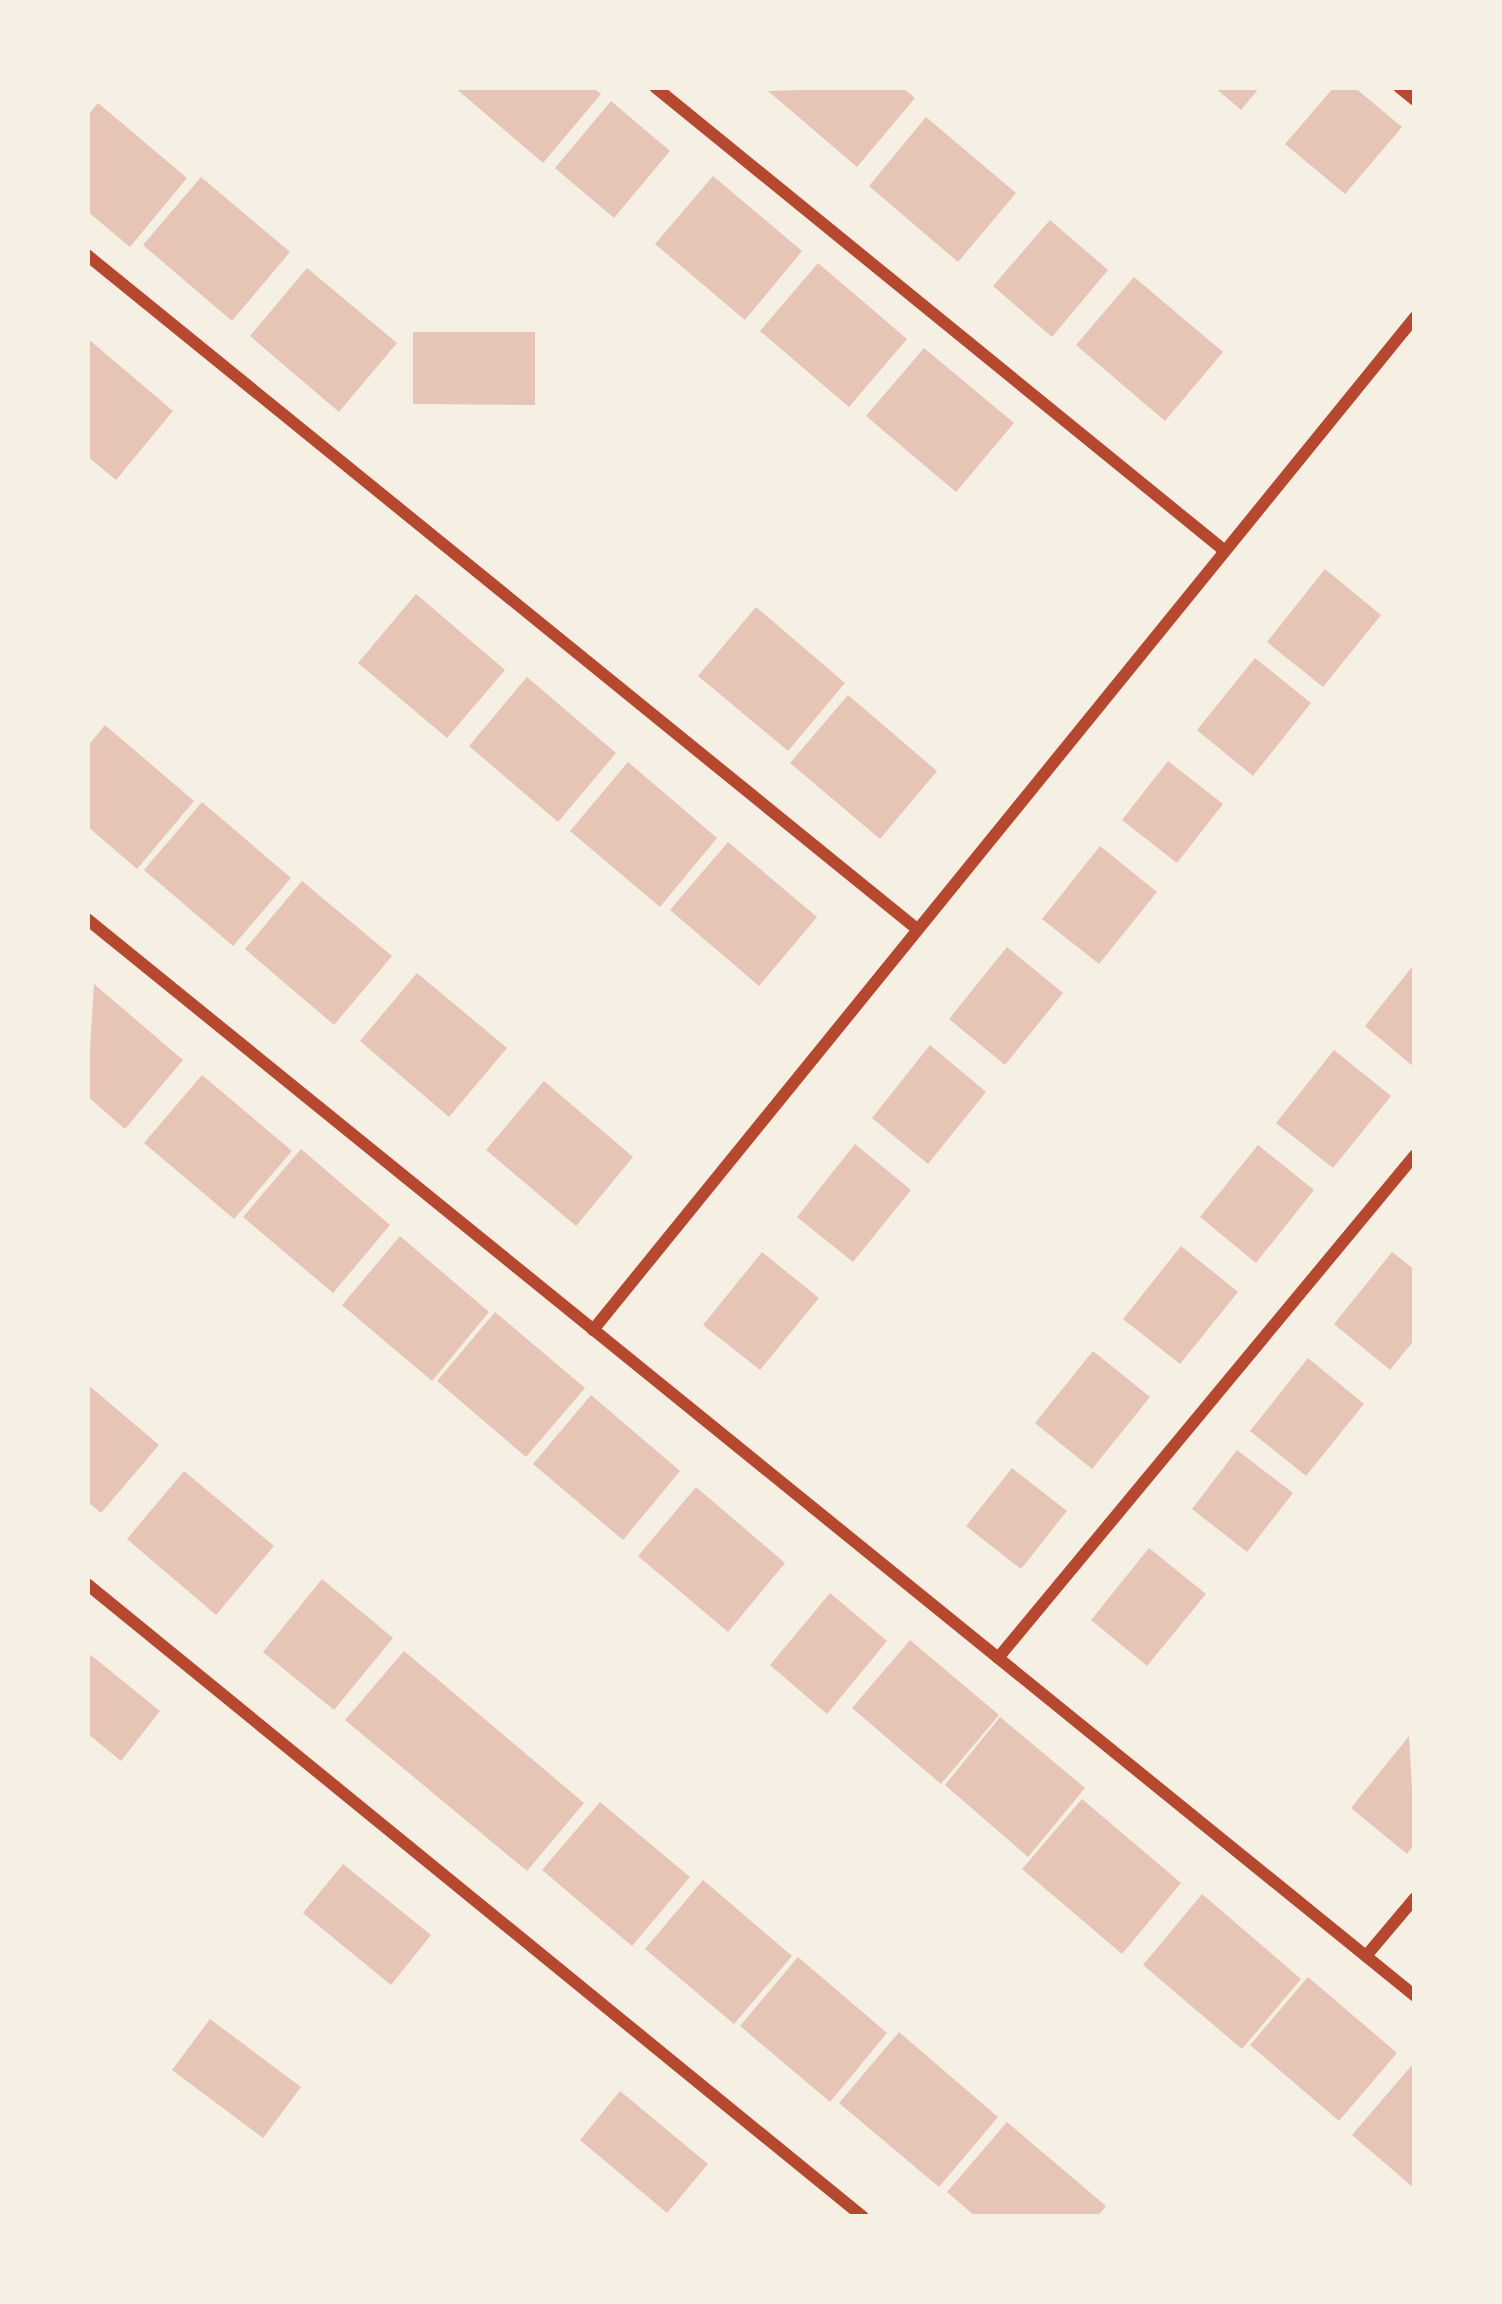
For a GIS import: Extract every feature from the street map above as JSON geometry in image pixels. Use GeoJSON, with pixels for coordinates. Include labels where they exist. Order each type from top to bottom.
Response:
{"type":"FeatureCollection","features":[{"type":"Feature","properties":{"kind":"street"},"geometry":{"type":"LineString","coordinates":[[656,87],[1220,547]]}},
{"type":"Feature","properties":{"kind":"street"},"geometry":{"type":"LineString","coordinates":[[1399,87],[1415,100]]}},
{"type":"Feature","properties":{"kind":"street"},"geometry":{"type":"LineString","coordinates":[[87,255],[917,929]]}},
{"type":"Feature","properties":{"kind":"street"},"geometry":{"type":"LineString","coordinates":[[593,1330],[1220,547],[1415,316]]}},
{"type":"Feature","properties":{"kind":"street"},"geometry":{"type":"LineString","coordinates":[[87,920],[1415,1996]]}},
{"type":"Feature","properties":{"kind":"street"},"geometry":{"type":"LineString","coordinates":[[998,1658],[1415,1155]]}},
{"type":"Feature","properties":{"kind":"street"},"geometry":{"type":"LineString","coordinates":[[87,1583],[863,2217]]}},
{"type":"Feature","properties":{"kind":"street"},"geometry":{"type":"LineString","coordinates":[[1366,1957],[1415,1898]]}},
{"type":"Feature","properties":{"kind":"building"},"geometry":{"type":"Polygon","coordinates":[[[454,87],[593,87],[601,94],[543,163],[454,87]]]}},
{"type":"Feature","properties":{"kind":"building"},"geometry":{"type":"Polygon","coordinates":[[[902,87],[915,98],[857,167],[768,91],[902,87]]]}},
{"type":"Feature","properties":{"kind":"building"},"geometry":{"type":"Polygon","coordinates":[[[1214,87],[1260,87],[1241,110],[1214,87]]]}},
{"type":"Feature","properties":{"kind":"building"},"geometry":{"type":"Polygon","coordinates":[[[1334,87],[1354,87],[1402,127],[1345,194],[1285,144],[1334,87]]]}},
{"type":"Feature","properties":{"kind":"building"},"geometry":{"type":"Polygon","coordinates":[[[611,101],[670,151],[614,218],[555,168],[611,101]]]}},
{"type":"Feature","properties":{"kind":"building"},"geometry":{"type":"Polygon","coordinates":[[[98,103],[187,178],[130,247],[87,211],[87,116],[98,103]]]}},
{"type":"Feature","properties":{"kind":"building"},"geometry":{"type":"Polygon","coordinates":[[[926,117],[1016,193],[958,262],[869,186],[926,117]]]}},
{"type":"Feature","properties":{"kind":"building"},"geometry":{"type":"Polygon","coordinates":[[[713,176],[802,251],[745,320],[655,244],[713,176]]]}},
{"type":"Feature","properties":{"kind":"building"},"geometry":{"type":"Polygon","coordinates":[[[201,177],[290,252],[232,321],[143,245],[201,177]]]}},
{"type":"Feature","properties":{"kind":"building"},"geometry":{"type":"Polygon","coordinates":[[[1050,220],[1108,270],[1052,337],[993,286],[1050,220]]]}},
{"type":"Feature","properties":{"kind":"building"},"geometry":{"type":"Polygon","coordinates":[[[818,263],[907,339],[849,407],[760,331],[818,263]]]}},
{"type":"Feature","properties":{"kind":"building"},"geometry":{"type":"Polygon","coordinates":[[[307,268],[397,343],[339,412],[250,336],[307,268]]]}},
{"type":"Feature","properties":{"kind":"building"},"geometry":{"type":"Polygon","coordinates":[[[1134,277],[1223,352],[1165,421],[1076,345],[1134,277]]]}},
{"type":"Feature","properties":{"kind":"building"},"geometry":{"type":"Polygon","coordinates":[[[413,332],[535,332],[535,405],[413,404],[413,332]]]}},
{"type":"Feature","properties":{"kind":"building"},"geometry":{"type":"Polygon","coordinates":[[[87,338],[173,411],[116,480],[87,456],[87,338]]]}},
{"type":"Feature","properties":{"kind":"building"},"geometry":{"type":"Polygon","coordinates":[[[924,348],[1014,423],[956,492],[866,416],[924,348]]]}},
{"type":"Feature","properties":{"kind":"building"},"geometry":{"type":"Polygon","coordinates":[[[1325,569],[1381,615],[1323,687],[1267,642],[1325,569]]]}},
{"type":"Feature","properties":{"kind":"building"},"geometry":{"type":"Polygon","coordinates":[[[416,594],[505,670],[447,738],[358,663],[416,594]]]}},
{"type":"Feature","properties":{"kind":"building"},"geometry":{"type":"Polygon","coordinates":[[[756,607],[845,683],[788,751],[698,676],[756,607]]]}},
{"type":"Feature","properties":{"kind":"building"},"geometry":{"type":"Polygon","coordinates":[[[1255,658],[1311,703],[1253,776],[1197,730],[1255,658]]]}},
{"type":"Feature","properties":{"kind":"building"},"geometry":{"type":"Polygon","coordinates":[[[527,677],[616,753],[558,822],[469,746],[527,677]]]}},
{"type":"Feature","properties":{"kind":"building"},"geometry":{"type":"Polygon","coordinates":[[[848,695],[937,771],[880,839],[790,763],[848,695]]]}},
{"type":"Feature","properties":{"kind":"building"},"geometry":{"type":"Polygon","coordinates":[[[105,725],[194,801],[137,869],[87,826],[87,747],[105,725]]]}},
{"type":"Feature","properties":{"kind":"building"},"geometry":{"type":"Polygon","coordinates":[[[1168,761],[1223,804],[1177,863],[1122,820],[1168,761]]]}},
{"type":"Feature","properties":{"kind":"building"},"geometry":{"type":"Polygon","coordinates":[[[628,762],[717,838],[660,907],[570,831],[628,762]]]}},
{"type":"Feature","properties":{"kind":"building"},"geometry":{"type":"Polygon","coordinates":[[[202,802],[291,878],[233,946],[144,870],[202,802]]]}},
{"type":"Feature","properties":{"kind":"building"},"geometry":{"type":"Polygon","coordinates":[[[728,842],[817,917],[759,986],[670,910],[728,842]]]}},
{"type":"Feature","properties":{"kind":"building"},"geometry":{"type":"Polygon","coordinates":[[[1100,846],[1157,892],[1099,964],[1042,919],[1100,846]]]}},
{"type":"Feature","properties":{"kind":"building"},"geometry":{"type":"Polygon","coordinates":[[[302,881],[392,956],[334,1025],[245,949],[302,881]]]}},
{"type":"Feature","properties":{"kind":"building"},"geometry":{"type":"Polygon","coordinates":[[[1007,947],[1063,993],[1005,1065],[949,1019],[1007,947]]]}},
{"type":"Feature","properties":{"kind":"building"},"geometry":{"type":"Polygon","coordinates":[[[1415,963],[1415,1068],[1365,1026],[1415,963]]]}},
{"type":"Feature","properties":{"kind":"building"},"geometry":{"type":"Polygon","coordinates":[[[417,973],[507,1048],[449,1117],[360,1041],[417,973]]]}},
{"type":"Feature","properties":{"kind":"building"},"geometry":{"type":"Polygon","coordinates":[[[94,984],[183,1060],[125,1129],[87,1096],[94,984]]]}},
{"type":"Feature","properties":{"kind":"building"},"geometry":{"type":"Polygon","coordinates":[[[930,1045],[986,1092],[928,1164],[872,1118],[930,1045]]]}},
{"type":"Feature","properties":{"kind":"building"},"geometry":{"type":"Polygon","coordinates":[[[1334,1050],[1391,1096],[1333,1168],[1276,1123],[1334,1050]]]}},
{"type":"Feature","properties":{"kind":"building"},"geometry":{"type":"Polygon","coordinates":[[[202,1075],[292,1151],[234,1219],[144,1143],[202,1075]]]}},
{"type":"Feature","properties":{"kind":"building"},"geometry":{"type":"Polygon","coordinates":[[[544,1081],[633,1157],[576,1226],[486,1150],[544,1081]]]}},
{"type":"Feature","properties":{"kind":"building"},"geometry":{"type":"Polygon","coordinates":[[[855,1144],[911,1190],[853,1262],[797,1217],[855,1144]]]}},
{"type":"Feature","properties":{"kind":"building"},"geometry":{"type":"Polygon","coordinates":[[[1258,1145],[1314,1190],[1256,1263],[1200,1217],[1258,1145]]]}},
{"type":"Feature","properties":{"kind":"building"},"geometry":{"type":"Polygon","coordinates":[[[301,1149],[390,1225],[333,1293],[243,1217],[301,1149]]]}},
{"type":"Feature","properties":{"kind":"building"},"geometry":{"type":"Polygon","coordinates":[[[400,1236],[489,1312],[432,1381],[342,1305],[400,1236]]]}},
{"type":"Feature","properties":{"kind":"building"},"geometry":{"type":"Polygon","coordinates":[[[1181,1246],[1238,1292],[1180,1364],[1123,1319],[1181,1246]]]}},
{"type":"Feature","properties":{"kind":"building"},"geometry":{"type":"Polygon","coordinates":[[[762,1252],[819,1298],[760,1370],[703,1325],[762,1252]]]}},
{"type":"Feature","properties":{"kind":"building"},"geometry":{"type":"Polygon","coordinates":[[[1392,1252],[1415,1270],[1415,1339],[1390,1370],[1334,1324],[1392,1252]]]}},
{"type":"Feature","properties":{"kind":"building"},"geometry":{"type":"Polygon","coordinates":[[[495,1312],[585,1388],[526,1457],[437,1381],[495,1312]]]}},
{"type":"Feature","properties":{"kind":"building"},"geometry":{"type":"Polygon","coordinates":[[[1093,1351],[1150,1397],[1092,1469],[1035,1423],[1093,1351]]]}},
{"type":"Feature","properties":{"kind":"building"},"geometry":{"type":"Polygon","coordinates":[[[1308,1358],[1364,1404],[1306,1476],[1250,1431],[1308,1358]]]}},
{"type":"Feature","properties":{"kind":"building"},"geometry":{"type":"Polygon","coordinates":[[[87,1384],[159,1445],[101,1513],[87,1501],[87,1384]]]}},
{"type":"Feature","properties":{"kind":"building"},"geometry":{"type":"Polygon","coordinates":[[[591,1395],[680,1471],[623,1540],[533,1464],[591,1395]]]}},
{"type":"Feature","properties":{"kind":"building"},"geometry":{"type":"Polygon","coordinates":[[[1237,1450],[1293,1493],[1247,1552],[1192,1509],[1237,1450]]]}},
{"type":"Feature","properties":{"kind":"building"},"geometry":{"type":"Polygon","coordinates":[[[1012,1468],[1067,1511],[1021,1569],[966,1526],[1012,1468]]]}},
{"type":"Feature","properties":{"kind":"building"},"geometry":{"type":"Polygon","coordinates":[[[184,1471],[274,1546],[216,1615],[127,1539],[184,1471]]]}},
{"type":"Feature","properties":{"kind":"building"},"geometry":{"type":"Polygon","coordinates":[[[696,1487],[785,1563],[728,1632],[638,1556],[696,1487]]]}},
{"type":"Feature","properties":{"kind":"building"},"geometry":{"type":"Polygon","coordinates":[[[1149,1548],[1206,1594],[1147,1666],[1091,1620],[1149,1548]]]}},
{"type":"Feature","properties":{"kind":"building"},"geometry":{"type":"Polygon","coordinates":[[[322,1579],[393,1638],[334,1710],[263,1652],[322,1579]]]}},
{"type":"Feature","properties":{"kind":"building"},"geometry":{"type":"Polygon","coordinates":[[[830,1593],[887,1641],[827,1714],[770,1665],[830,1593]]]}},
{"type":"Feature","properties":{"kind":"building"},"geometry":{"type":"Polygon","coordinates":[[[910,1640],[999,1715],[941,1784],[852,1708],[910,1640]]]}},
{"type":"Feature","properties":{"kind":"building"},"geometry":{"type":"Polygon","coordinates":[[[404,1651],[584,1803],[527,1871],[345,1720],[404,1651]]]}},
{"type":"Feature","properties":{"kind":"building"},"geometry":{"type":"Polygon","coordinates":[[[87,1652],[160,1711],[121,1761],[87,1733],[87,1652]]]}},
{"type":"Feature","properties":{"kind":"building"},"geometry":{"type":"Polygon","coordinates":[[[1000,1717],[1085,1788],[1028,1857],[945,1785],[1000,1717]]]}},
{"type":"Feature","properties":{"kind":"building"},"geometry":{"type":"Polygon","coordinates":[[[1409,1736],[1415,1844],[1407,1854],[1351,1808],[1409,1736]]]}},
{"type":"Feature","properties":{"kind":"building"},"geometry":{"type":"Polygon","coordinates":[[[1082,1799],[1181,1883],[1122,1954],[1022,1869],[1082,1799]]]}},
{"type":"Feature","properties":{"kind":"building"},"geometry":{"type":"Polygon","coordinates":[[[600,1802],[690,1877],[632,1946],[542,1870],[600,1802]]]}},
{"type":"Feature","properties":{"kind":"building"},"geometry":{"type":"Polygon","coordinates":[[[343,1864],[431,1935],[391,1985],[303,1913],[343,1864]]]}},
{"type":"Feature","properties":{"kind":"building"},"geometry":{"type":"Polygon","coordinates":[[[703,1880],[792,1956],[734,2024],[645,1949],[703,1880]]]}},
{"type":"Feature","properties":{"kind":"building"},"geometry":{"type":"Polygon","coordinates":[[[1202,1894],[1301,1979],[1242,2049],[1143,1965],[1202,1894]]]}},
{"type":"Feature","properties":{"kind":"building"},"geometry":{"type":"Polygon","coordinates":[[[798,1957],[887,2033],[830,2102],[740,2026],[798,1957]]]}},
{"type":"Feature","properties":{"kind":"building"},"geometry":{"type":"Polygon","coordinates":[[[1308,1977],[1397,2053],[1339,2121],[1250,2045],[1308,1977]]]}},
{"type":"Feature","properties":{"kind":"building"},"geometry":{"type":"Polygon","coordinates":[[[210,2019],[301,2087],[263,2138],[172,2070],[210,2019]]]}},
{"type":"Feature","properties":{"kind":"building"},"geometry":{"type":"Polygon","coordinates":[[[899,2032],[998,2117],[939,2187],[839,2103],[899,2032]]]}},
{"type":"Feature","properties":{"kind":"building"},"geometry":{"type":"Polygon","coordinates":[[[1412,2065],[1415,2068],[1415,2189],[1352,2135],[1412,2065]]]}},
{"type":"Feature","properties":{"kind":"building"},"geometry":{"type":"Polygon","coordinates":[[[620,2091],[708,2164],[667,2213],[580,2140],[620,2091]]]}},
{"type":"Feature","properties":{"kind":"building"},"geometry":{"type":"Polygon","coordinates":[[[1007,2122],[1106,2206],[1097,2217],[976,2217],[947,2192],[1007,2122]]]}}]}
